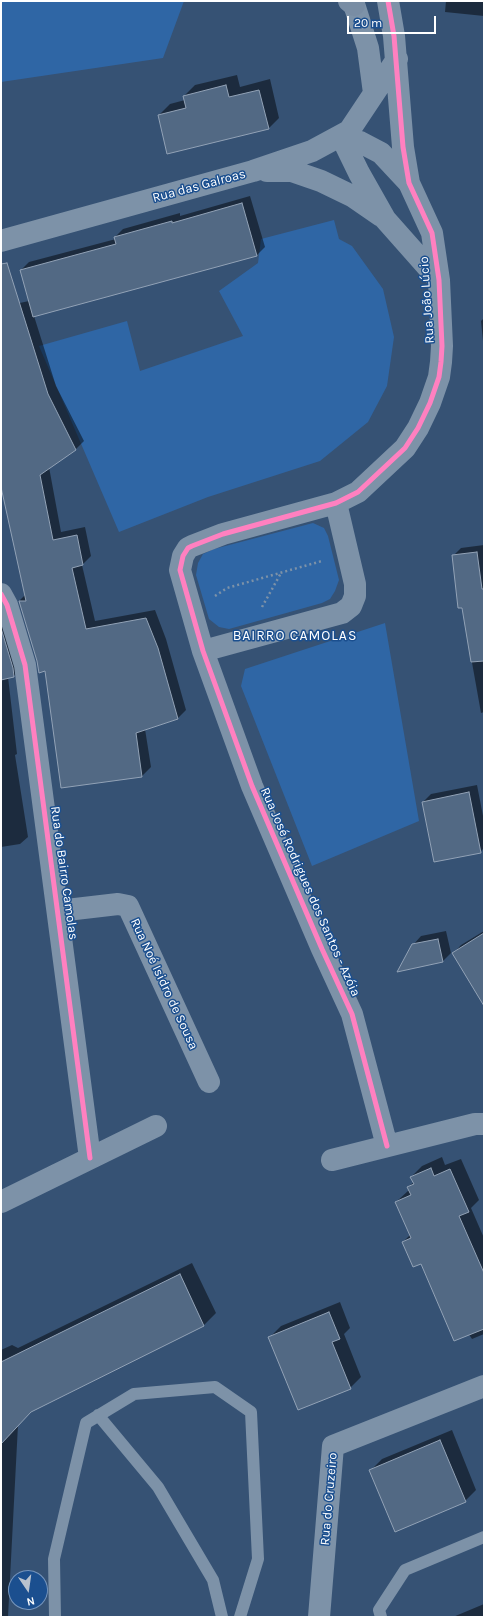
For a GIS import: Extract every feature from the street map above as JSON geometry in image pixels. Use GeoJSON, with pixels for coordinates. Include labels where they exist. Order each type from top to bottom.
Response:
{"type":"FeatureCollection","features":[{"type":"Feature","properties":{"kind":"street"},"geometry":{"type":"LineString","coordinates":[[388,1],[397,60]]}},
{"type":"Feature","properties":{"kind":"street"},"geometry":{"type":"LineString","coordinates":[[352,2],[364,32],[368,48],[374,93]]}},
{"type":"Feature","properties":{"kind":"street","name":"Rua das Galroas"},"geometry":{"type":"LineString","coordinates":[[1,241],[253,172],[312,151],[349,131],[397,60]]}},
{"type":"Feature","properties":{"kind":"street","name":"Rua João Lúcio"},"geometry":{"type":"LineString","coordinates":[[203,651],[180,570],[181,560],[188,548],[224,534],[336,503],[358,492],[405,448],[418,428],[430,403],[441,362],[442,346],[439,280],[432,233],[409,184],[403,147],[397,60]]}},
{"type":"Feature","properties":{"kind":"street","name":"Rua João Lúcio"},"geometry":{"type":"LineString","coordinates":[[341,136],[360,142],[381,153],[409,184]]}},
{"type":"Feature","properties":{"kind":"street","name":"Rua João Lúcio"},"geometry":{"type":"LineString","coordinates":[[341,136],[359,173],[385,219],[439,280]]}},
{"type":"Feature","properties":{"kind":"street","name":"Rua João Lúcio"},"geometry":{"type":"LineString","coordinates":[[253,172],[292,171],[321,181],[352,196],[385,219]]}},
{"type":"Feature","properties":{"kind":"street"},"geometry":{"type":"LineString","coordinates":[[203,651],[342,613],[351,606],[355,596],[355,584],[336,503]]}},
{"type":"Feature","properties":{"kind":"street","name":"Rua do Bairro Camolas"},"geometry":{"type":"LineString","coordinates":[[1,594],[7,605],[25,665],[90,1158]]}},
{"type":"Feature","properties":{"kind":"street","name":"Rua José Rodrigues dos Santos - Azóia"},"geometry":{"type":"LineString","coordinates":[[203,651],[252,786],[352,1014],[387,1146]]}},
{"type":"Feature","properties":{"kind":"street","name":"Rua Noé Isidro de Sousa"},"geometry":{"type":"LineString","coordinates":[[58,911],[118,904],[128,906],[209,1082]]}},
{"type":"Feature","properties":{"kind":"street"},"geometry":{"type":"LineString","coordinates":[[332,1160],[475,1124],[484,1124]]}},
{"type":"Feature","properties":{"kind":"street"},"geometry":{"type":"LineString","coordinates":[[1,1202],[156,1126]]}},
{"type":"Feature","properties":{"kind":"street","name":"Rua do Cruzeiro"},"geometry":{"type":"LineString","coordinates":[[319,1617],[333,1446],[484,1386]]}},
{"type":"Feature","properties":{"kind":"lane"},"geometry":{"type":"LineString","coordinates":[[55,1617],[54,1559],[86,1423],[134,1394],[215,1386],[251,1412],[258,1559],[240,1617]]}},
{"type":"Feature","properties":{"kind":"lane"},"geometry":{"type":"LineString","coordinates":[[98,1415],[158,1487],[213,1580],[222,1617]]}},
{"type":"Feature","properties":{"kind":"lane"},"geometry":{"type":"LineString","coordinates":[[381,1617],[379,1610],[405,1570],[484,1537]]}},
{"type":"Feature","properties":{"kind":"path"},"geometry":{"type":"LineString","coordinates":[[227,588],[326,559]]}},
{"type":"Feature","properties":{"kind":"path"},"geometry":{"type":"LineString","coordinates":[[262,612],[262,605],[282,573]]}},
{"type":"Feature","properties":{"kind":"shaded area"},"geometry":{"type":"Polygon","coordinates":[[[1,1],[184,1],[163,58],[1,82],[1,1]]]}},
{"type":"Feature","properties":{"kind":"shaded area"},"geometry":{"type":"Polygon","coordinates":[[[334,220],[339,239],[352,246],[383,289],[394,337],[387,386],[368,422],[320,461],[208,497],[119,532],[39,346],[127,321],[140,371],[243,336],[219,291],[258,263],[261,239],[334,220]]]}},
{"type":"Feature","properties":{"kind":"shaded area"},"geometry":{"type":"Polygon","coordinates":[[[313,523],[324,528],[328,536],[339,580],[330,599],[322,603],[229,629],[219,627],[209,619],[196,575],[198,563],[203,554],[214,549],[313,523]]]}},
{"type":"Feature","properties":{"kind":"shaded area"},"geometry":{"type":"Polygon","coordinates":[[[385,623],[419,821],[312,866],[241,686],[245,669],[385,623]]]}},
{"type":"Feature","properties":{"kind":"building"},"geometry":{"type":"Polygon","coordinates":[[[226,85],[229,97],[259,90],[269,129],[167,154],[158,115],[186,108],[183,96],[226,85]]]}},
{"type":"Feature","properties":{"kind":"building"},"geometry":{"type":"Polygon","coordinates":[[[242,203],[257,256],[33,317],[20,270],[116,244],[114,237],[172,221],[172,223],[242,203]]]}},
{"type":"Feature","properties":{"kind":"building"},"geometry":{"type":"Polygon","coordinates":[[[7,263],[48,394],[76,450],[40,475],[53,540],[77,535],[83,565],[72,568],[86,629],[146,618],[158,648],[178,719],[136,733],[142,777],[61,788],[45,671],[39,673],[37,661],[19,601],[26,601],[1,487],[1,264],[7,263]]]}},
{"type":"Feature","properties":{"kind":"building"},"geometry":{"type":"Polygon","coordinates":[[[477,552],[482,589],[484,589],[484,661],[471,662],[462,608],[458,608],[452,555],[477,552]]]}},
{"type":"Feature","properties":{"kind":"building"},"geometry":{"type":"Polygon","coordinates":[[[1,628],[13,668],[14,677],[1,680],[1,628]]]}},
{"type":"Feature","properties":{"kind":"building"},"geometry":{"type":"Polygon","coordinates":[[[469,792],[481,853],[434,862],[422,802],[469,792]]]}},
{"type":"Feature","properties":{"kind":"building"},"geometry":{"type":"Polygon","coordinates":[[[484,933],[484,1006],[452,953],[484,933]]]}},
{"type":"Feature","properties":{"kind":"building"},"geometry":{"type":"Polygon","coordinates":[[[438,939],[443,962],[397,972],[412,944],[438,939]]]}},
{"type":"Feature","properties":{"kind":"building"},"geometry":{"type":"Polygon","coordinates":[[[431,1168],[434,1176],[450,1169],[469,1212],[459,1216],[484,1273],[484,1329],[454,1341],[421,1264],[413,1267],[402,1242],[411,1238],[395,1202],[411,1195],[407,1187],[414,1184],[410,1177],[431,1168]]]}},
{"type":"Feature","properties":{"kind":"building"},"geometry":{"type":"Polygon","coordinates":[[[180,1274],[204,1326],[31,1412],[1,1444],[1,1362],[180,1274]]]}},
{"type":"Feature","properties":{"kind":"building"},"geometry":{"type":"Polygon","coordinates":[[[329,1312],[340,1339],[332,1342],[351,1389],[298,1410],[268,1337],[329,1312]]]}},
{"type":"Feature","properties":{"kind":"building"},"geometry":{"type":"Polygon","coordinates":[[[440,1440],[466,1502],[395,1532],[369,1470],[440,1440]]]}},
{"type":"Feature","properties":{"kind":"cycle path"},"geometry":{"type":"LineString","coordinates":[[387,1146],[352,1014],[322,949],[252,786],[203,651],[180,570],[183,556],[188,548],[192,546],[223,534],[336,503],[358,492],[405,448],[418,428],[430,403],[439,377],[441,362],[442,346],[439,280],[432,233],[409,183],[403,147],[394,36],[388,1]]}},
{"type":"Feature","properties":{"kind":"cycle path"},"geometry":{"type":"LineString","coordinates":[[1,594],[7,605],[25,665],[90,1158]]}},
{"type":"Feature","properties":{"kind":"district","name":"BAIRRO CAMOLAS"},"geometry":{"type":"Point","coordinates":[295,636]}}]}
